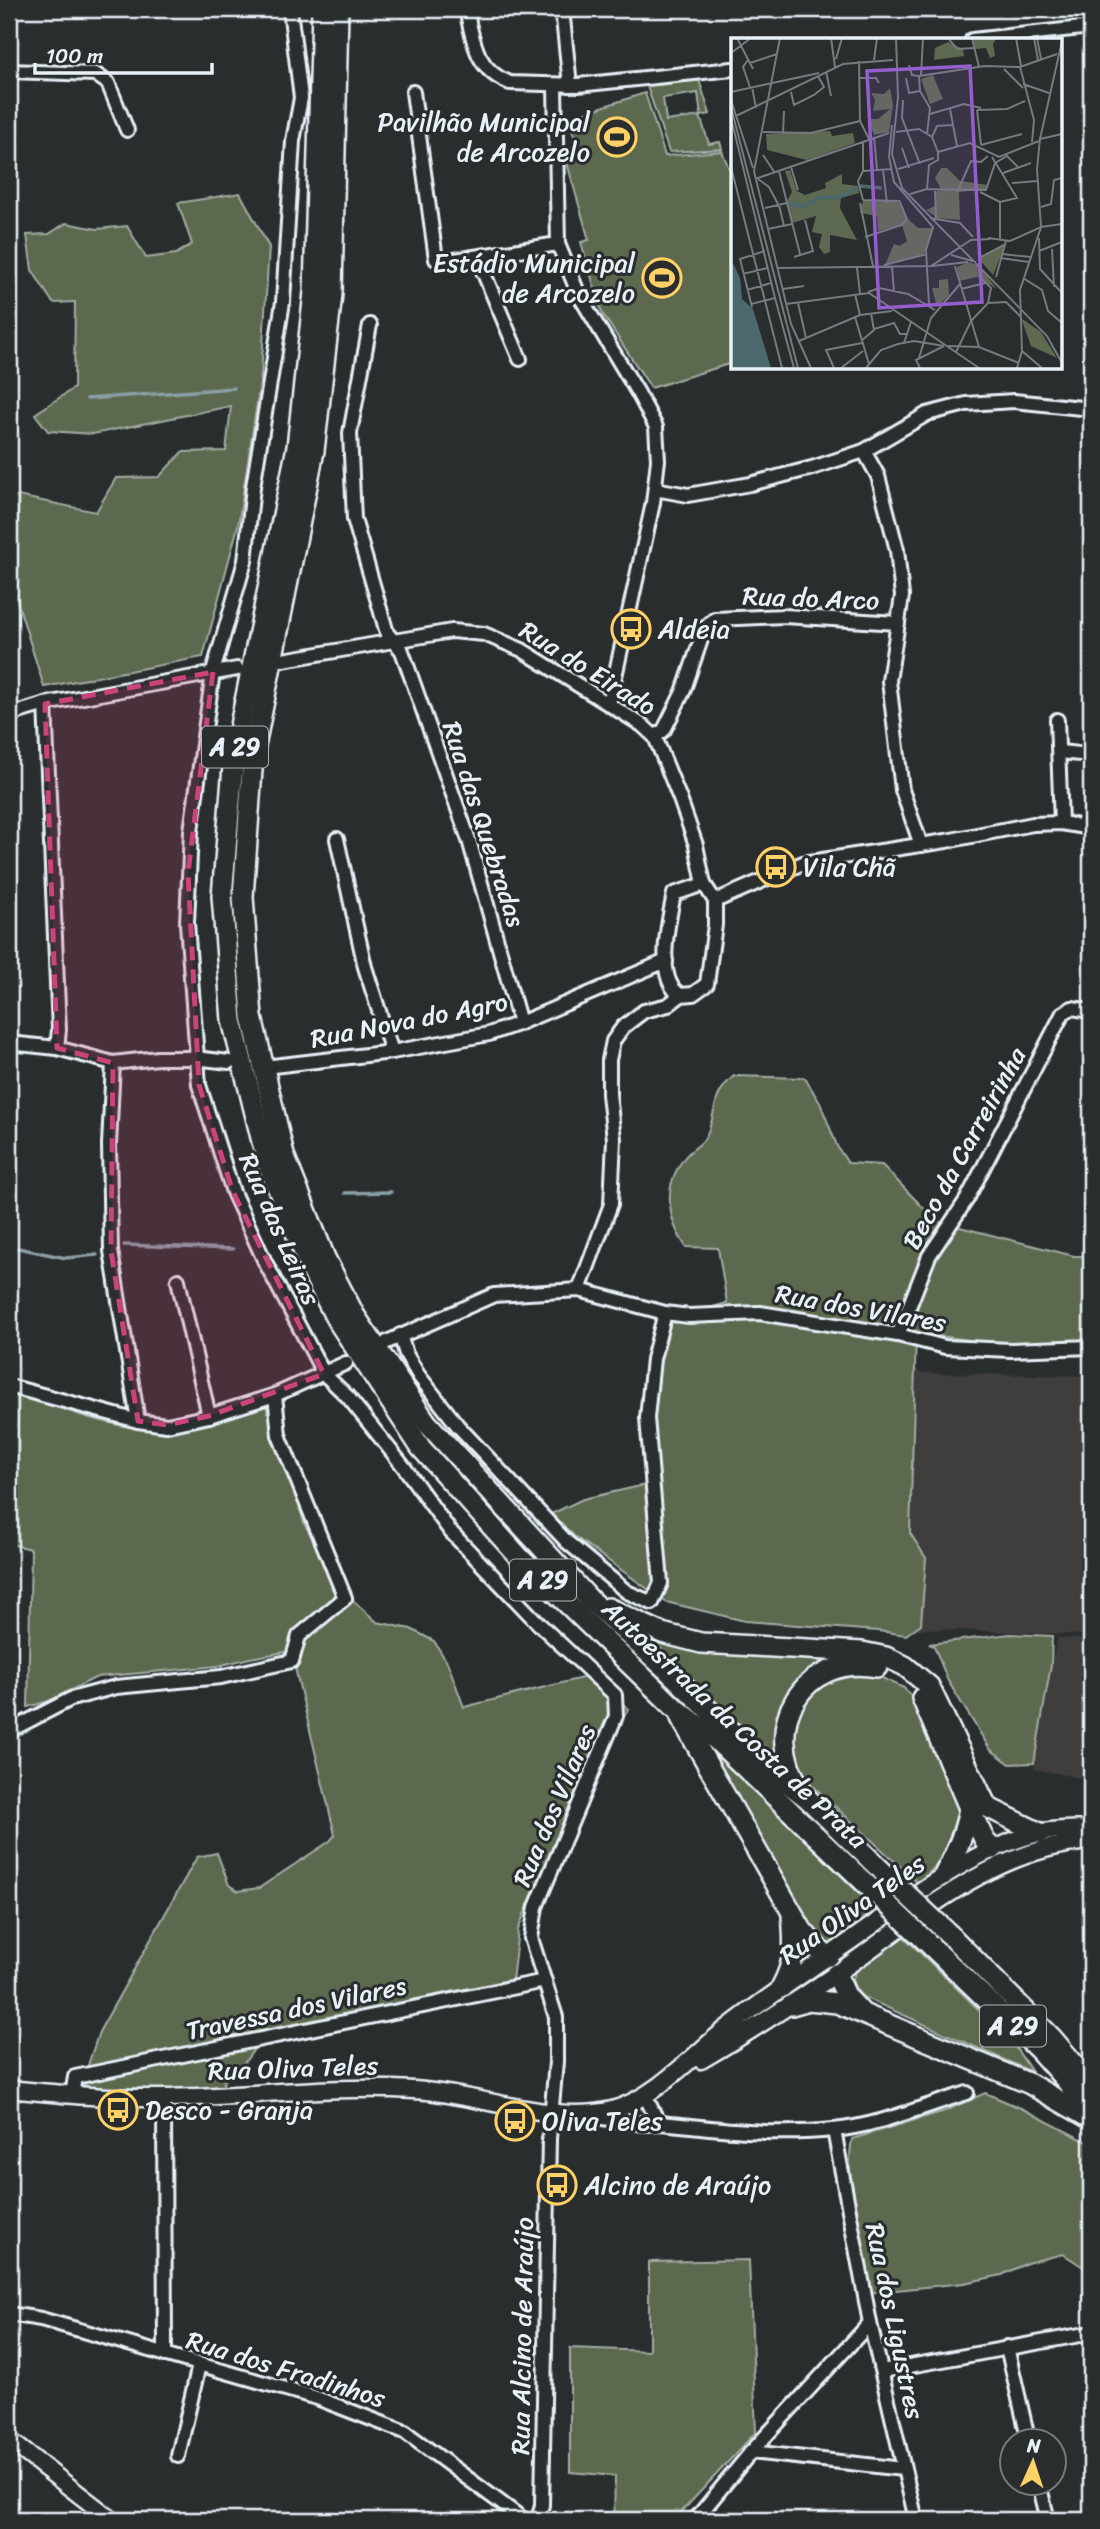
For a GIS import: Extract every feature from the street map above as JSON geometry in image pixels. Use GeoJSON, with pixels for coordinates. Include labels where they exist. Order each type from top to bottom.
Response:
{"type":"FeatureCollection","features":[{"type":"Feature","properties":{"kind":"highway","name":"Autoestrada da Costa de Prata"},"geometry":{"type":"LineString","coordinates":[[322,9],[314,292],[297,447],[233,755],[222,896],[232,1020],[267,1162],[309,1265],[335,1317],[421,1448],[521,1559],[673,1706],[715,1739],[1039,2050],[1091,2109]]}},
{"type":"Feature","properties":{"kind":"highway","name":"Autoestrada da Costa de Prata"},"geometry":{"type":"LineString","coordinates":[[338,9],[332,294],[314,451],[253,756],[243,897],[252,1017],[284,1155],[325,1258],[355,1316],[427,1423],[592,1601],[774,1772],[807,1798],[950,1935],[1052,2038],[1091,2084]]}},
{"type":"Feature","properties":{"kind":"highway"},"geometry":{"type":"LineString","coordinates":[[592,1601],[662,1633],[701,1643],[862,1652],[886,1657],[905,1666],[929,1686],[978,1808],[985,1841],[993,1849]]}},
{"type":"Feature","properties":{"kind":"highway"},"geometry":{"type":"LineString","coordinates":[[807,1798],[793,1778],[786,1756],[784,1731],[788,1709],[800,1691],[818,1676],[839,1667],[859,1664],[881,1668],[905,1682],[922,1697],[978,1808],[1040,1833]]}},
{"type":"Feature","properties":{"kind":"highway"},"geometry":{"type":"LineString","coordinates":[[673,1706],[802,1930],[820,1951],[835,1963],[847,1997],[862,2013]]}},
{"type":"Feature","properties":{"kind":"highway"},"geometry":{"type":"LineString","coordinates":[[944,1875],[978,1808]]}},
{"type":"Feature","properties":{"kind":"highway"},"geometry":{"type":"LineString","coordinates":[[781,1988],[789,1973],[795,1950],[792,1912]]}},
{"type":"Feature","properties":{"kind":"highway"},"geometry":{"type":"LineString","coordinates":[[792,2005],[809,2000],[837,2003],[1030,2084],[1091,2119]]}},
{"type":"Feature","properties":{"kind":"main road","name":"Rua Oliva Teles"},"geometry":{"type":"LineString","coordinates":[[9,2090],[164,2098],[380,2088],[418,2090],[553,2111],[577,2113],[612,2110],[640,2097],[792,2005],[835,1963],[855,1939],[944,1875],[993,1849],[1040,1833],[1091,1829]]}},
{"type":"Feature","properties":{"kind":"main road","name":"Rua Oliva Teles"},"geometry":{"type":"LineString","coordinates":[[665,2080],[781,1988],[866,1952],[960,1885],[983,1872],[1060,1844],[1091,1841]]}},
{"type":"Feature","properties":{"kind":"main road"},"geometry":{"type":"LineString","coordinates":[[983,1872],[993,1849],[1016,1858]]}},
{"type":"Feature","properties":{"kind":"main road"},"geometry":{"type":"LineString","coordinates":[[9,2440],[112,2520]]}},
{"type":"Feature","properties":{"kind":"street","name":"Rua das Leiras"},"geometry":{"type":"LineString","coordinates":[[290,9],[301,98],[293,141],[283,302],[253,487],[245,561],[213,672],[191,831],[187,923],[199,1085],[233,1192],[265,1262],[324,1374]]}},
{"type":"Feature","properties":{"kind":"street"},"geometry":{"type":"LineString","coordinates":[[466,9],[478,57],[489,72],[510,83],[555,86],[731,69]]}},
{"type":"Feature","properties":{"kind":"street"},"geometry":{"type":"LineString","coordinates":[[562,9],[570,85]]}},
{"type":"Feature","properties":{"kind":"street"},"geometry":{"type":"LineString","coordinates":[[990,38],[1091,27]]}},
{"type":"Feature","properties":{"kind":"street"},"geometry":{"type":"LineString","coordinates":[[9,71],[95,74],[108,83],[127,131]]}},
{"type":"Feature","properties":{"kind":"street"},"geometry":{"type":"LineString","coordinates":[[555,86],[558,244],[579,295],[656,427],[658,460],[655,489],[609,704]]}},
{"type":"Feature","properties":{"kind":"street"},"geometry":{"type":"LineString","coordinates":[[413,92],[436,259],[448,261],[558,244]]}},
{"type":"Feature","properties":{"kind":"street"},"geometry":{"type":"LineString","coordinates":[[477,257],[520,359]]}},
{"type":"Feature","properties":{"kind":"street","name":"Rua das Quebradas"},"geometry":{"type":"LineString","coordinates":[[370,325],[349,433],[354,519],[387,632],[402,651],[470,840],[520,1023]]}},
{"type":"Feature","properties":{"kind":"street"},"geometry":{"type":"LineString","coordinates":[[655,489],[688,495],[750,484],[812,468],[864,450],[927,414],[966,404],[1014,401],[1091,409]]}},
{"type":"Feature","properties":{"kind":"street"},"geometry":{"type":"LineString","coordinates":[[864,450],[877,476],[897,550],[902,596],[898,623]]}},
{"type":"Feature","properties":{"kind":"street","name":"Rua do Arco"},"geometry":{"type":"LineString","coordinates":[[655,737],[664,730],[683,692],[705,628],[715,619],[783,616],[898,623],[889,681],[902,790],[921,845]]}},
{"type":"Feature","properties":{"kind":"street","name":"Rua do Eirado"},"geometry":{"type":"LineString","coordinates":[[283,660],[452,631],[484,634],[522,650],[642,725],[655,737],[696,845],[704,884],[715,901]]}},
{"type":"Feature","properties":{"kind":"street"},"geometry":{"type":"LineString","coordinates":[[9,715],[45,704],[237,669]]}},
{"type":"Feature","properties":{"kind":"street"},"geometry":{"type":"LineString","coordinates":[[45,704],[59,1030],[57,1048]]}},
{"type":"Feature","properties":{"kind":"street"},"geometry":{"type":"LineString","coordinates":[[1058,719],[1061,823]]}},
{"type":"Feature","properties":{"kind":"street"},"geometry":{"type":"LineString","coordinates":[[1059,752],[1091,755]]}},
{"type":"Feature","properties":{"kind":"street"},"geometry":{"type":"LineString","coordinates":[[579,1290],[611,1204],[614,1139],[610,1060],[613,1041],[623,1027],[644,1012],[668,1004],[681,995],[694,994],[707,984],[715,925],[715,901],[803,863],[1033,824],[1061,823],[1091,828]]}},
{"type":"Feature","properties":{"kind":"street"},"geometry":{"type":"LineString","coordinates":[[337,839],[365,967],[392,1052]]}},
{"type":"Feature","properties":{"kind":"street"},"geometry":{"type":"LineString","coordinates":[[681,995],[674,991],[667,976],[667,941],[674,894],[704,884]]}},
{"type":"Feature","properties":{"kind":"street","name":"Rua Nova do Agro"},"geometry":{"type":"LineString","coordinates":[[273,1066],[392,1052],[489,1034],[666,961]]}},
{"type":"Feature","properties":{"kind":"street","name":"Beco da Carreirinha"},"geometry":{"type":"LineString","coordinates":[[898,1335],[929,1256],[967,1199],[1063,1013],[1072,1008],[1091,1011]]}},
{"type":"Feature","properties":{"kind":"street"},"geometry":{"type":"LineString","coordinates":[[9,1043],[57,1048],[113,1063],[158,1058],[229,1062]]}},
{"type":"Feature","properties":{"kind":"street"},"geometry":{"type":"LineString","coordinates":[[113,1063],[109,1145],[111,1251],[138,1421]]}},
{"type":"Feature","properties":{"kind":"street"},"geometry":{"type":"LineString","coordinates":[[178,1280],[209,1416]]}},
{"type":"Feature","properties":{"kind":"street","name":"Rua dos Vilares"},"geometry":{"type":"LineString","coordinates":[[387,1342],[494,1295],[579,1290],[665,1313],[760,1313],[898,1335],[945,1347],[1010,1350],[1091,1347]]}},
{"type":"Feature","properties":{"kind":"street"},"geometry":{"type":"LineString","coordinates":[[400,1335],[406,1354],[419,1376],[458,1426],[567,1542],[627,1591],[652,1603],[662,1583],[647,1418],[653,1359],[665,1313]]}},
{"type":"Feature","properties":{"kind":"street"},"geometry":{"type":"LineString","coordinates":[[9,1386],[138,1421],[167,1425],[209,1416],[275,1395],[346,1363]]}},
{"type":"Feature","properties":{"kind":"street","name":"Rua dos Vilares"},"geometry":{"type":"LineString","coordinates":[[324,1374],[348,1397],[450,1531],[537,1622],[615,1695],[616,1716],[536,1907],[531,1938],[556,2017],[553,2111]]}},
{"type":"Feature","properties":{"kind":"street"},"geometry":{"type":"LineString","coordinates":[[9,1731],[71,1699],[116,1687],[221,1677],[292,1661],[299,1636],[345,1598],[279,1435],[275,1395]]}},
{"type":"Feature","properties":{"kind":"street","name":"Travessa dos Vilares"},"geometry":{"type":"LineString","coordinates":[[72,2095],[75,2077],[545,1981]]}},
{"type":"Feature","properties":{"kind":"street","name":"Rua Oliva Teles"},"geometry":{"type":"LineString","coordinates":[[577,2113],[610,2120],[774,2133],[834,2130],[868,2123],[967,2093]]}},
{"type":"Feature","properties":{"kind":"street"},"geometry":{"type":"LineString","coordinates":[[640,2097],[641,2115],[655,2123]]}},
{"type":"Feature","properties":{"kind":"street"},"geometry":{"type":"LineString","coordinates":[[164,2098],[165,2356]]}},
{"type":"Feature","properties":{"kind":"street","name":"Rua Alcino de Araújo"},"geometry":{"type":"LineString","coordinates":[[538,2520],[542,2505],[549,2139],[553,2111]]}},
{"type":"Feature","properties":{"kind":"street","name":"Rua dos Ligustres"},"geometry":{"type":"LineString","coordinates":[[834,2130],[870,2323],[916,2520]]}},
{"type":"Feature","properties":{"kind":"street","name":"Rua dos Fradinhos"},"geometry":{"type":"LineString","coordinates":[[9,2314],[41,2319],[317,2398],[405,2432],[524,2520]]}},
{"type":"Feature","properties":{"kind":"street"},"geometry":{"type":"LineString","coordinates":[[695,2520],[751,2452],[870,2323]]}},
{"type":"Feature","properties":{"kind":"street"},"geometry":{"type":"LineString","coordinates":[[882,2371],[1091,2333]]}},
{"type":"Feature","properties":{"kind":"street"},"geometry":{"type":"LineString","coordinates":[[1007,2347],[1026,2428]]}},
{"type":"Feature","properties":{"kind":"street"},"geometry":{"type":"LineString","coordinates":[[178,2456],[199,2365]]}},
{"type":"Feature","properties":{"kind":"street"},"geometry":{"type":"LineString","coordinates":[[751,2452],[903,2469]]}},
{"type":"Feature","properties":{"kind":"street"},"geometry":{"type":"LineString","coordinates":[[1043,2498],[1048,2520]]}},
{"type":"Feature","properties":{"kind":"highlighted area"},"geometry":{"type":"Polygon","coordinates":[[[213,672],[188,873],[199,1085],[233,1192],[324,1374],[209,1416],[167,1425],[138,1421],[111,1251],[113,1063],[57,1048],[45,704],[213,672]]]}},
{"type":"Feature","properties":{"kind":"shaded area"},"geometry":{"type":"Polygon","coordinates":[[[909,1358],[920,1373],[1091,1376],[1091,1635],[872,1627],[909,1358]]]}},
{"type":"Feature","properties":{"kind":"shaded area"},"geometry":{"type":"Polygon","coordinates":[[[1058,1638],[1091,1639],[1091,1780],[1034,1769],[1058,1638]]]}},
{"type":"Feature","properties":{"kind":"green space"},"geometry":{"type":"Polygon","coordinates":[[[699,80],[710,114],[701,116],[698,93],[663,98],[666,121],[700,116],[709,144],[720,142],[722,149],[669,152],[647,86],[699,80]]]}},
{"type":"Feature","properties":{"kind":"green space","name":"Estádio Municipal de Arcozelo"},"geometry":{"type":"Polygon","coordinates":[[[645,93],[665,156],[722,151],[731,174],[731,363],[651,388],[602,313],[581,242],[589,240],[567,163],[582,158],[568,118],[645,93]]]}},
{"type":"Feature","properties":{"kind":"green space"},"geometry":{"type":"Polygon","coordinates":[[[240,193],[269,247],[261,377],[238,526],[203,657],[44,687],[9,575],[9,501],[18,496],[96,512],[116,478],[159,477],[182,452],[226,451],[231,406],[93,434],[48,431],[35,414],[74,388],[75,302],[53,303],[32,270],[27,235],[49,234],[66,223],[97,229],[127,226],[146,258],[176,254],[192,244],[178,203],[240,193]]]}},
{"type":"Feature","properties":{"kind":"green space"},"geometry":{"type":"Polygon","coordinates":[[[734,1076],[805,1078],[820,1103],[838,1148],[848,1163],[882,1165],[936,1221],[1074,1256],[1091,1256],[1091,1340],[992,1343],[916,1333],[910,1533],[926,1558],[921,1624],[906,1635],[745,1621],[666,1602],[574,1536],[551,1514],[583,1499],[658,1482],[651,1410],[662,1329],[684,1315],[727,1303],[718,1248],[686,1247],[674,1225],[670,1190],[685,1157],[705,1138],[717,1099],[734,1076]]]}},
{"type":"Feature","properties":{"kind":"green space"},"geometry":{"type":"Polygon","coordinates":[[[9,1388],[75,1413],[122,1426],[146,1429],[193,1428],[265,1403],[305,1525],[345,1593],[377,1622],[411,1629],[434,1641],[448,1664],[464,1707],[590,1676],[629,1709],[585,1784],[524,1915],[518,1930],[512,1981],[492,1992],[276,2038],[255,2048],[244,2063],[224,2081],[222,2091],[86,2092],[84,2077],[99,2032],[197,1857],[217,1853],[229,1885],[238,1891],[259,1888],[335,1835],[291,1651],[218,1666],[97,1677],[49,1701],[28,1707],[31,1549],[9,1544],[9,1388]]]}},
{"type":"Feature","properties":{"kind":"green space"},"geometry":{"type":"Polygon","coordinates":[[[639,1629],[856,1658],[819,1669],[775,1758],[639,1629]]]}},
{"type":"Feature","properties":{"kind":"green space"},"geometry":{"type":"Polygon","coordinates":[[[1010,1634],[1052,1636],[1051,1665],[1034,1763],[1010,1764],[990,1749],[948,1681],[934,1646],[929,1644],[1010,1634]]]}},
{"type":"Feature","properties":{"kind":"green space"},"geometry":{"type":"Polygon","coordinates":[[[869,1672],[904,1688],[918,1704],[958,1802],[953,1838],[936,1866],[918,1883],[811,1784],[796,1765],[795,1733],[804,1705],[824,1686],[853,1674],[869,1672]]]}},
{"type":"Feature","properties":{"kind":"green space"},"geometry":{"type":"Polygon","coordinates":[[[721,1757],[876,1910],[827,1946],[815,1937],[714,1762],[721,1757]]]}},
{"type":"Feature","properties":{"kind":"green space"},"geometry":{"type":"Polygon","coordinates":[[[902,1935],[1011,2041],[1032,2072],[859,1993],[853,1984],[855,1973],[866,1961],[902,1935]]]}},
{"type":"Feature","properties":{"kind":"green space"},"geometry":{"type":"Polygon","coordinates":[[[985,2093],[1091,2144],[1091,2272],[1063,2254],[1027,2263],[1002,2275],[964,2283],[868,2293],[851,2195],[852,2139],[945,2111],[985,2093]]]}},
{"type":"Feature","properties":{"kind":"green space"},"geometry":{"type":"Polygon","coordinates":[[[749,2260],[756,2432],[674,2520],[614,2520],[615,2476],[570,2472],[570,2348],[649,2351],[649,2262],[749,2260]]]}},
{"type":"Feature","properties":{"kind":"waterway"},"geometry":{"type":"LineString","coordinates":[[87,399],[234,388]]}},
{"type":"Feature","properties":{"kind":"waterway"},"geometry":{"type":"LineString","coordinates":[[345,1193],[391,1192]]}},
{"type":"Feature","properties":{"kind":"waterway"},"geometry":{"type":"LineString","coordinates":[[124,1245],[233,1249]]}},
{"type":"Feature","properties":{"kind":"waterway"},"geometry":{"type":"LineString","coordinates":[[9,1250],[18,1248],[66,1258],[97,1255]]}},
{"type":"Feature","properties":{"kind":"place","name":"Pavilhão Municipal de Arcozelo"},"geometry":{"type":"Point","coordinates":[617,137]}},
{"type":"Feature","properties":{"kind":"place","name":"Estádio Municipal de Arcozelo"},"geometry":{"type":"Point","coordinates":[662,278]}},
{"type":"Feature","properties":{"kind":"place","name":"Aldeia"},"geometry":{"type":"Point","coordinates":[631,629]}},
{"type":"Feature","properties":{"kind":"place","name":"Vila Chã"},"geometry":{"type":"Point","coordinates":[776,867]}},
{"type":"Feature","properties":{"kind":"place","name":"Desco - Granja"},"geometry":{"type":"Point","coordinates":[118,2110]}},
{"type":"Feature","properties":{"kind":"place","name":"Oliva Teles"},"geometry":{"type":"Point","coordinates":[515,2121]}},
{"type":"Feature","properties":{"kind":"place","name":"Alcino de Araújo"},"geometry":{"type":"Point","coordinates":[557,2185]}}]}
